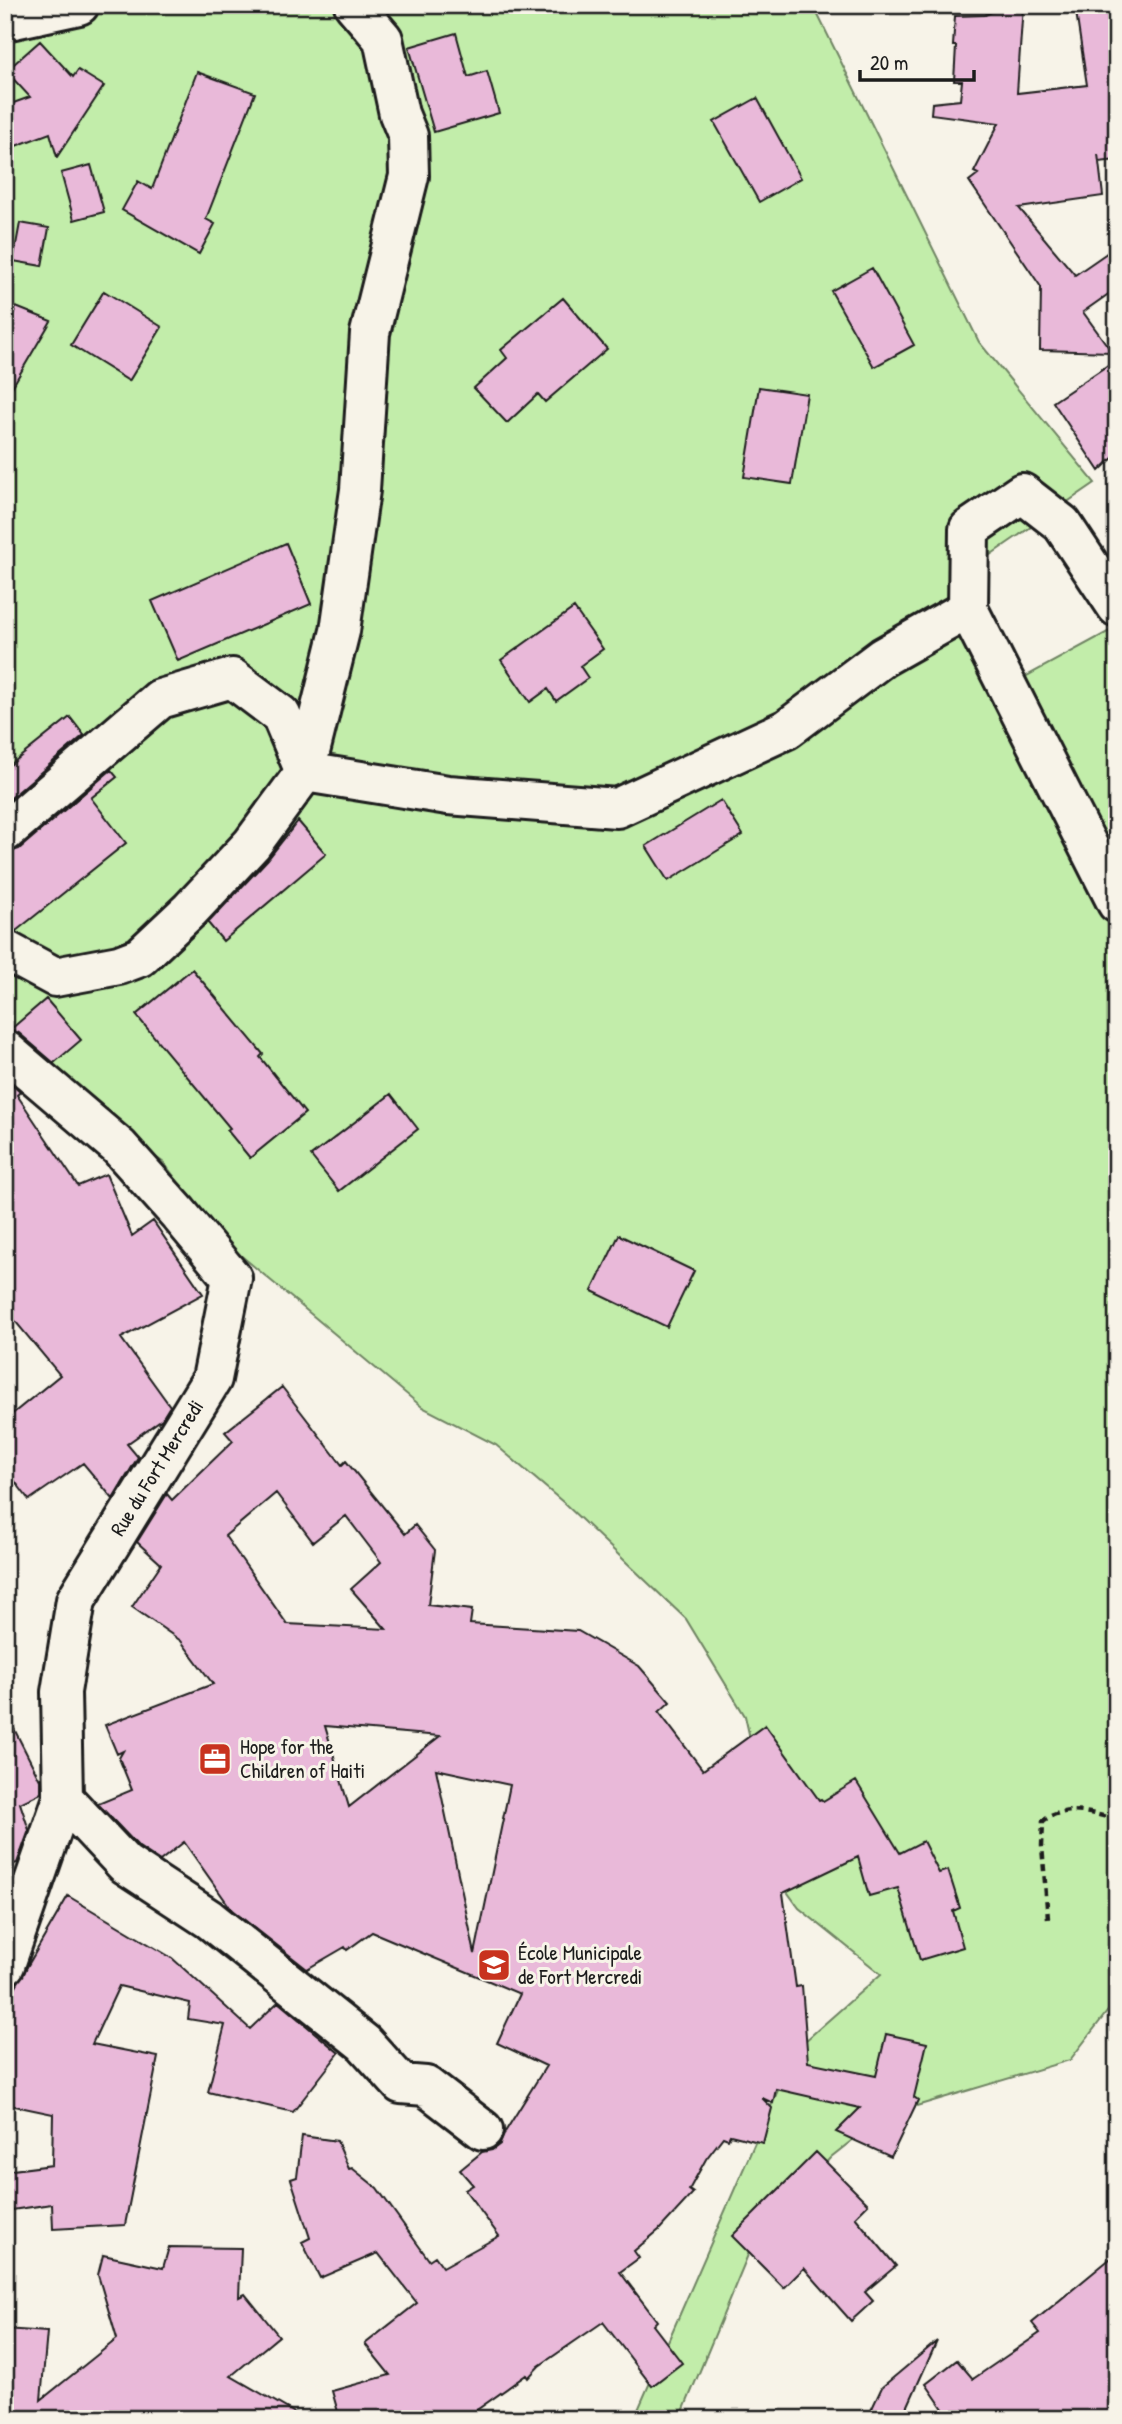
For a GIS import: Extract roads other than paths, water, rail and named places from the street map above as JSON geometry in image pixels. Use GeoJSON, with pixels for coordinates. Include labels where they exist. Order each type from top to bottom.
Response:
{"type":"FeatureCollection","features":[{"type":"Feature","properties":{"kind":"street"},"geometry":{"type":"LineString","coordinates":[[5,21],[79,5]]}},
{"type":"Feature","properties":{"kind":"street"},"geometry":{"type":"LineString","coordinates":[[5,950],[55,977],[140,957],[190,910],[252,844],[305,772],[342,619],[360,490],[370,332],[409,176],[408,136],[399,114],[383,38],[354,5]]}},
{"type":"Feature","properties":{"kind":"street"},"geometry":{"type":"LineString","coordinates":[[1117,607],[1062,524],[1022,493],[968,529],[968,610],[1117,903]]}},
{"type":"Feature","properties":{"kind":"street"},"geometry":{"type":"LineString","coordinates":[[305,772],[448,795],[617,808],[787,729],[883,657],[968,610]]}},
{"type":"Feature","properties":{"kind":"street"},"geometry":{"type":"LineString","coordinates":[[5,832],[160,699],[232,678],[281,715],[305,772]]}},
{"type":"Feature","properties":{"kind":"street","name":"Rue du Fort Mercredi"},"geometry":{"type":"LineString","coordinates":[[5,1051],[119,1147],[232,1278],[212,1379],[76,1600],[61,1692],[63,1798],[5,1965]]}},
{"type":"Feature","properties":{"kind":"street"},"geometry":{"type":"LineString","coordinates":[[63,1798],[125,1864],[209,1919],[364,2043],[401,2084],[426,2086],[483,2130]]}},
{"type":"Feature","properties":{"kind":"place","name":"Hope for the Children of Haiti"},"geometry":{"type":"Point","coordinates":[215,1759]}},
{"type":"Feature","properties":{"kind":"place","name":"École Municipale de Fort Mercredi"},"geometry":{"type":"Point","coordinates":[494,1965]}}]}
